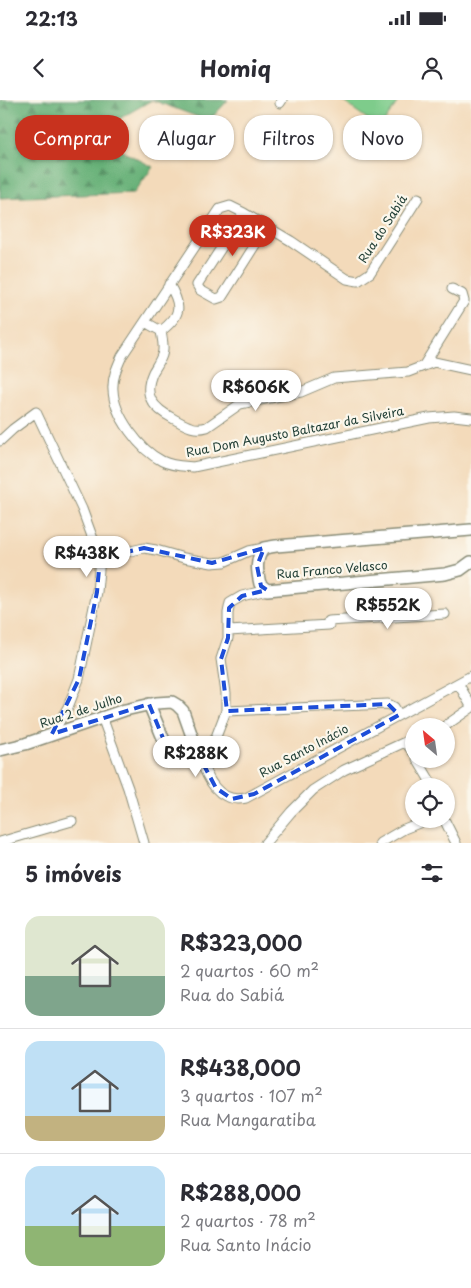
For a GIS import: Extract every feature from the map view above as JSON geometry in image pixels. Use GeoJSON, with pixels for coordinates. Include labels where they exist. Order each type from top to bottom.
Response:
{"type":"FeatureCollection","features":[{"type":"Feature","properties":{"kind":"street","name":"Rua do Sabiá"},"geometry":{"type":"LineString","coordinates":[[225,207],[244,212],[352,282],[358,281],[370,273],[418,198]]}},
{"type":"Feature","properties":{"kind":"street","name":"Rua Dom Augusto Baltazar da Silveira"},"geometry":{"type":"LineString","coordinates":[[225,207],[216,212],[122,356],[116,369],[113,381],[113,397],[120,415],[140,445],[164,462],[178,466],[202,465],[429,418],[454,416],[471,418]]}},
{"type":"Feature","properties":{"kind":"street"},"geometry":{"type":"LineString","coordinates":[[244,212],[197,285],[200,290],[216,300],[222,297],[267,226]]}},
{"type":"Feature","properties":{"kind":"street"},"geometry":{"type":"LineString","coordinates":[[161,331],[173,322],[178,313],[178,301],[169,284]]}},
{"type":"Feature","properties":{"kind":"street"},"geometry":{"type":"LineString","coordinates":[[424,365],[464,301],[462,294],[452,289]]}},
{"type":"Feature","properties":{"kind":"street"},"geometry":{"type":"LineString","coordinates":[[145,322],[161,331],[164,344],[162,354],[150,380],[150,395],[159,411],[194,428],[201,429],[207,427],[240,404],[301,392],[334,378],[408,372],[434,362],[471,370]]}},
{"type":"Feature","properties":{"kind":"street"},"geometry":{"type":"LineString","coordinates":[[0,441],[13,428],[36,412],[82,509],[100,558],[97,592],[79,679],[68,707],[52,734]]}},
{"type":"Feature","properties":{"kind":"street"},"geometry":{"type":"LineString","coordinates":[[100,558],[144,548],[212,563],[224,562],[249,551],[276,546],[471,530]]}},
{"type":"Feature","properties":{"kind":"street","name":"Rua Franco Velasco"},"geometry":{"type":"LineString","coordinates":[[264,548],[257,559],[257,566],[260,584],[267,590],[445,574],[460,570],[471,562]]}},
{"type":"Feature","properties":{"kind":"street"},"geometry":{"type":"LineString","coordinates":[[204,768],[226,710],[226,688],[221,659],[228,638],[230,603],[242,596],[267,590]]}},
{"type":"Feature","properties":{"kind":"street"},"geometry":{"type":"LineString","coordinates":[[229,631],[445,614]]}},
{"type":"Feature","properties":{"kind":"street","name":"Rua Santo Inácio"},"geometry":{"type":"LineString","coordinates":[[172,702],[183,711],[204,768],[216,788],[226,797],[232,799],[246,798],[471,676]]}},
{"type":"Feature","properties":{"kind":"street"},"geometry":{"type":"LineString","coordinates":[[455,718],[471,707],[458,683]]}},
{"type":"Feature","properties":{"kind":"street","name":"Rua 2 de Julho"},"geometry":{"type":"LineString","coordinates":[[0,750],[25,744],[102,717],[149,704],[172,702]]}},
{"type":"Feature","properties":{"kind":"street"},"geometry":{"type":"LineString","coordinates":[[149,704],[172,760],[178,762],[199,756]]}},
{"type":"Feature","properties":{"kind":"street","name":"Rua Santo Inácio"},"geometry":{"type":"LineString","coordinates":[[226,710],[388,704],[394,707],[399,716]]}},
{"type":"Feature","properties":{"kind":"street"},"geometry":{"type":"LineString","coordinates":[[102,717],[128,788],[144,843]]}},
{"type":"Feature","properties":{"kind":"street"},"geometry":{"type":"LineString","coordinates":[[265,843],[291,812],[313,790],[344,770],[405,749]]}},
{"type":"Feature","properties":{"kind":"street"},"geometry":{"type":"LineString","coordinates":[[0,842],[72,821]]}},
{"type":"Feature","properties":{"kind":"street"},"geometry":{"type":"LineString","coordinates":[[380,843],[406,828]]}},
{"type":"Feature","properties":{"kind":"street"},"geometry":{"type":"LineString","coordinates":[[448,828],[456,843]]}},
{"type":"Feature","properties":{"kind":"highlighted area"},"geometry":{"type":"Polygon","coordinates":[[[144,548],[212,563],[264,548],[257,566],[261,586],[267,590],[242,596],[229,608],[228,638],[221,659],[227,711],[388,704],[399,715],[254,794],[232,799],[216,788],[199,756],[172,760],[149,704],[52,734],[79,679],[97,592],[100,558],[144,548]]]}},
{"type":"Feature","properties":{"kind":"green space"},"geometry":{"type":"Polygon","coordinates":[[[0,100],[152,100],[126,115],[15,115],[15,160],[129,160],[129,154],[153,167],[134,193],[0,198],[0,100]]]}},
{"type":"Feature","properties":{"kind":"green space"},"geometry":{"type":"Polygon","coordinates":[[[152,100],[228,100],[214,115],[193,115],[152,100]]]}},
{"type":"Feature","properties":{"kind":"green space"},"geometry":{"type":"Polygon","coordinates":[[[341,100],[399,100],[389,115],[362,115],[341,100]]]}}]}
